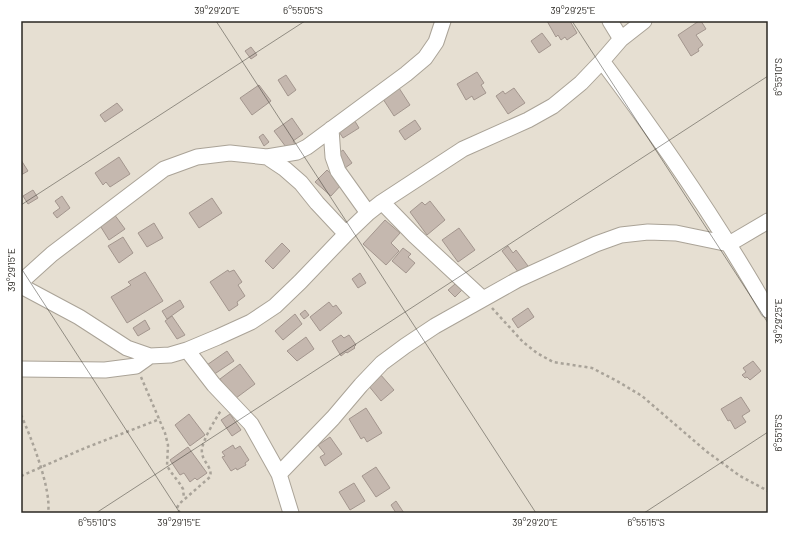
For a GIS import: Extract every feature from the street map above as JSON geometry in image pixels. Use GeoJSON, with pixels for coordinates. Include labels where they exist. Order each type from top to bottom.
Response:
{"type":"FeatureCollection","features":[{"type":"Feature","properties":{"kind":"street"},"geometry":{"type":"LineString","coordinates":[[21,282],[52,254],[164,169],[196,157],[230,153],[267,157],[297,152],[307,148],[425,58],[436,42],[443,21]]}},
{"type":"Feature","properties":{"kind":"street"},"geometry":{"type":"LineString","coordinates":[[610,21],[621,39]]}},
{"type":"Feature","properties":{"kind":"street"},"geometry":{"type":"LineString","coordinates":[[21,286],[80,316],[127,348],[150,356],[170,355],[187,350],[251,322],[274,306],[300,282],[346,234],[382,202],[462,149],[528,120],[553,106],[581,83],[621,39],[644,21]]}},
{"type":"Feature","properties":{"kind":"street"},"geometry":{"type":"LineString","coordinates":[[602,61],[645,119],[729,244],[768,310]]}},
{"type":"Feature","properties":{"kind":"street"},"geometry":{"type":"LineString","coordinates":[[331,129],[333,157],[338,171],[368,214]]}},
{"type":"Feature","properties":{"kind":"street"},"geometry":{"type":"LineString","coordinates":[[267,157],[285,169],[301,183],[317,203],[346,234]]}},
{"type":"Feature","properties":{"kind":"street"},"geometry":{"type":"LineString","coordinates":[[382,202],[415,236],[483,298]]}},
{"type":"Feature","properties":{"kind":"street"},"geometry":{"type":"LineString","coordinates":[[279,474],[333,418],[382,363],[423,334],[483,298],[517,280],[596,244],[621,235],[648,232],[676,233],[729,244],[768,221]]}},
{"type":"Feature","properties":{"kind":"street"},"geometry":{"type":"LineString","coordinates":[[187,350],[214,385],[251,424],[279,474],[291,513]]}},
{"type":"Feature","properties":{"kind":"street"},"geometry":{"type":"LineString","coordinates":[[21,369],[105,370],[136,366],[150,356]]}},
{"type":"Feature","properties":{"kind":"path"},"geometry":{"type":"LineString","coordinates":[[483,298],[523,342],[537,353],[553,362],[592,368],[617,381],[642,396],[706,451],[740,476],[768,491]]}},
{"type":"Feature","properties":{"kind":"path"},"geometry":{"type":"LineString","coordinates":[[136,366],[160,419],[168,445],[167,466],[180,484],[184,498]]}},
{"type":"Feature","properties":{"kind":"path"},"geometry":{"type":"LineString","coordinates":[[180,513],[177,508],[184,498],[210,477],[210,469],[204,459],[202,448],[208,434],[228,399]]}},
{"type":"Feature","properties":{"kind":"path"},"geometry":{"type":"LineString","coordinates":[[21,415],[47,488],[49,505],[48,513]]}},
{"type":"Feature","properties":{"kind":"path"},"geometry":{"type":"LineString","coordinates":[[21,476],[86,448],[160,419]]}},
{"type":"Feature","properties":{"kind":"building"},"geometry":{"type":"Polygon","coordinates":[[[547,21],[570,21],[577,33],[567,40],[565,37],[561,40],[558,35],[556,37],[547,21]]]}},
{"type":"Feature","properties":{"kind":"building"},"geometry":{"type":"Polygon","coordinates":[[[701,21],[706,29],[696,35],[703,45],[698,49],[699,51],[691,56],[678,35],[701,21]]]}},
{"type":"Feature","properties":{"kind":"building"},"geometry":{"type":"Polygon","coordinates":[[[542,33],[551,45],[539,53],[531,41],[542,33]]]}},
{"type":"Feature","properties":{"kind":"building"},"geometry":{"type":"Polygon","coordinates":[[[251,47],[257,55],[251,59],[245,51],[251,47]]]}},
{"type":"Feature","properties":{"kind":"building"},"geometry":{"type":"Polygon","coordinates":[[[477,72],[484,83],[481,85],[486,93],[474,100],[472,96],[466,100],[457,84],[477,72]]]}},
{"type":"Feature","properties":{"kind":"building"},"geometry":{"type":"Polygon","coordinates":[[[286,75],[296,90],[288,96],[278,80],[286,75]]]}},
{"type":"Feature","properties":{"kind":"building"},"geometry":{"type":"Polygon","coordinates":[[[259,85],[271,101],[252,115],[240,98],[259,85]]]}},
{"type":"Feature","properties":{"kind":"building"},"geometry":{"type":"Polygon","coordinates":[[[399,88],[410,105],[394,116],[383,99],[399,88]]]}},
{"type":"Feature","properties":{"kind":"building"},"geometry":{"type":"Polygon","coordinates":[[[514,88],[525,103],[508,114],[496,96],[503,91],[505,94],[514,88]]]}},
{"type":"Feature","properties":{"kind":"building"},"geometry":{"type":"Polygon","coordinates":[[[117,103],[123,110],[105,122],[100,115],[117,103]]]}},
{"type":"Feature","properties":{"kind":"building"},"geometry":{"type":"Polygon","coordinates":[[[292,118],[303,134],[293,141],[297,147],[292,150],[288,145],[286,147],[274,131],[292,118]]]}},
{"type":"Feature","properties":{"kind":"building"},"geometry":{"type":"Polygon","coordinates":[[[353,118],[359,128],[343,138],[336,127],[353,118]]]}},
{"type":"Feature","properties":{"kind":"building"},"geometry":{"type":"Polygon","coordinates":[[[415,120],[421,129],[405,140],[399,131],[415,120]]]}},
{"type":"Feature","properties":{"kind":"building"},"geometry":{"type":"Polygon","coordinates":[[[263,134],[269,142],[264,146],[259,137],[263,134]]]}},
{"type":"Feature","properties":{"kind":"building"},"geometry":{"type":"Polygon","coordinates":[[[343,150],[352,163],[345,168],[336,155],[343,150]]]}},
{"type":"Feature","properties":{"kind":"building"},"geometry":{"type":"Polygon","coordinates":[[[119,157],[130,174],[110,187],[106,182],[103,185],[95,173],[119,157]]]}},
{"type":"Feature","properties":{"kind":"building"},"geometry":{"type":"Polygon","coordinates":[[[21,160],[28,171],[21,175],[21,160]]]}},
{"type":"Feature","properties":{"kind":"building"},"geometry":{"type":"Polygon","coordinates":[[[327,170],[342,184],[331,196],[315,182],[327,170]]]}},
{"type":"Feature","properties":{"kind":"building"},"geometry":{"type":"Polygon","coordinates":[[[33,190],[38,198],[28,204],[23,196],[33,190]]]}},
{"type":"Feature","properties":{"kind":"building"},"geometry":{"type":"Polygon","coordinates":[[[62,196],[70,208],[57,218],[53,213],[60,208],[55,201],[62,196]]]}},
{"type":"Feature","properties":{"kind":"building"},"geometry":{"type":"Polygon","coordinates":[[[212,198],[222,213],[199,228],[189,213],[212,198]]]}},
{"type":"Feature","properties":{"kind":"building"},"geometry":{"type":"Polygon","coordinates":[[[430,201],[445,220],[427,235],[410,212],[422,202],[425,205],[430,201]]]}},
{"type":"Feature","properties":{"kind":"building"},"geometry":{"type":"Polygon","coordinates":[[[114,214],[125,229],[109,240],[99,224],[114,214]]]}},
{"type":"Feature","properties":{"kind":"building"},"geometry":{"type":"Polygon","coordinates":[[[385,220],[400,233],[391,243],[399,251],[386,265],[363,244],[385,220]]]}},
{"type":"Feature","properties":{"kind":"building"},"geometry":{"type":"Polygon","coordinates":[[[154,223],[163,238],[147,247],[138,233],[154,223]]]}},
{"type":"Feature","properties":{"kind":"building"},"geometry":{"type":"Polygon","coordinates":[[[459,228],[475,250],[458,262],[442,240],[459,228]]]}},
{"type":"Feature","properties":{"kind":"building"},"geometry":{"type":"Polygon","coordinates":[[[123,237],[133,253],[119,263],[108,246],[123,237]]]}},
{"type":"Feature","properties":{"kind":"building"},"geometry":{"type":"Polygon","coordinates":[[[282,243],[290,251],[273,269],[265,261],[282,243]]]}},
{"type":"Feature","properties":{"kind":"building"},"geometry":{"type":"Polygon","coordinates":[[[508,246],[513,253],[516,250],[528,266],[519,273],[502,251],[508,246]]]}},
{"type":"Feature","properties":{"kind":"building"},"geometry":{"type":"Polygon","coordinates":[[[403,248],[411,254],[408,257],[415,263],[406,273],[392,261],[403,248]]]}},
{"type":"Feature","properties":{"kind":"building"},"geometry":{"type":"Polygon","coordinates":[[[228,270],[229,272],[234,270],[242,282],[238,285],[245,296],[237,302],[238,305],[229,311],[210,282],[228,270]]]}},
{"type":"Feature","properties":{"kind":"building"},"geometry":{"type":"Polygon","coordinates":[[[145,272],[163,301],[127,323],[111,297],[131,285],[128,282],[145,272]]]}},
{"type":"Feature","properties":{"kind":"building"},"geometry":{"type":"Polygon","coordinates":[[[360,273],[366,283],[358,288],[352,279],[360,273]]]}},
{"type":"Feature","properties":{"kind":"building"},"geometry":{"type":"Polygon","coordinates":[[[455,284],[462,290],[455,297],[448,290],[455,284]]]}},
{"type":"Feature","properties":{"kind":"building"},"geometry":{"type":"Polygon","coordinates":[[[180,300],[184,307],[167,319],[162,311],[180,300]]]}},
{"type":"Feature","properties":{"kind":"building"},"geometry":{"type":"Polygon","coordinates":[[[329,302],[333,307],[336,305],[342,313],[320,331],[310,317],[329,302]]]}},
{"type":"Feature","properties":{"kind":"building"},"geometry":{"type":"Polygon","coordinates":[[[528,308],[534,317],[518,328],[512,319],[528,308]]]}},
{"type":"Feature","properties":{"kind":"building"},"geometry":{"type":"Polygon","coordinates":[[[305,310],[309,315],[304,319],[300,314],[305,310]]]}},
{"type":"Feature","properties":{"kind":"building"},"geometry":{"type":"Polygon","coordinates":[[[295,314],[302,324],[283,340],[275,331],[295,314]]]}},
{"type":"Feature","properties":{"kind":"building"},"geometry":{"type":"Polygon","coordinates":[[[172,316],[185,335],[177,339],[165,321],[172,316]]]}},
{"type":"Feature","properties":{"kind":"building"},"geometry":{"type":"Polygon","coordinates":[[[145,320],[150,329],[138,336],[133,328],[145,320]]]}},
{"type":"Feature","properties":{"kind":"building"},"geometry":{"type":"Polygon","coordinates":[[[341,335],[344,338],[349,335],[356,345],[354,347],[355,348],[341,356],[332,341],[341,335]]]}},
{"type":"Feature","properties":{"kind":"building"},"geometry":{"type":"Polygon","coordinates":[[[306,337],[314,349],[297,361],[287,351],[306,337]]]}},
{"type":"Feature","properties":{"kind":"building"},"geometry":{"type":"Polygon","coordinates":[[[227,351],[234,361],[210,377],[204,367],[227,351]]]}},
{"type":"Feature","properties":{"kind":"building"},"geometry":{"type":"Polygon","coordinates":[[[753,361],[761,371],[750,380],[742,375],[746,372],[743,368],[753,361]]]}},
{"type":"Feature","properties":{"kind":"building"},"geometry":{"type":"Polygon","coordinates":[[[240,364],[255,384],[232,401],[228,391],[220,379],[240,364]]]}},
{"type":"Feature","properties":{"kind":"building"},"geometry":{"type":"Polygon","coordinates":[[[380,374],[394,390],[381,401],[368,385],[380,374]]]}},
{"type":"Feature","properties":{"kind":"building"},"geometry":{"type":"Polygon","coordinates":[[[741,397],[750,411],[742,416],[746,422],[735,429],[721,409],[741,397]]]}},
{"type":"Feature","properties":{"kind":"building"},"geometry":{"type":"Polygon","coordinates":[[[366,408],[382,433],[367,442],[364,437],[361,439],[349,419],[366,408]]]}},
{"type":"Feature","properties":{"kind":"building"},"geometry":{"type":"Polygon","coordinates":[[[189,414],[205,435],[190,446],[175,425],[189,414]]]}},
{"type":"Feature","properties":{"kind":"building"},"geometry":{"type":"Polygon","coordinates":[[[230,414],[241,430],[232,436],[221,420],[230,414]]]}},
{"type":"Feature","properties":{"kind":"building"},"geometry":{"type":"Polygon","coordinates":[[[330,437],[342,454],[325,466],[320,457],[325,454],[318,445],[330,437]]]}},
{"type":"Feature","properties":{"kind":"building"},"geometry":{"type":"Polygon","coordinates":[[[233,445],[235,449],[240,446],[249,460],[245,463],[246,465],[237,470],[236,468],[231,471],[222,457],[225,456],[222,452],[233,445]]]}},
{"type":"Feature","properties":{"kind":"building"},"geometry":{"type":"Polygon","coordinates":[[[188,447],[207,473],[197,480],[195,478],[190,482],[184,473],[180,475],[170,460],[188,447]]]}},
{"type":"Feature","properties":{"kind":"building"},"geometry":{"type":"Polygon","coordinates":[[[376,467],[390,488],[376,497],[362,476],[376,467]]]}},
{"type":"Feature","properties":{"kind":"building"},"geometry":{"type":"Polygon","coordinates":[[[354,483],[365,501],[350,510],[339,492],[354,483]]]}},
{"type":"Feature","properties":{"kind":"building"},"geometry":{"type":"Polygon","coordinates":[[[396,501],[404,513],[396,513],[391,505],[396,501]]]}}]}
